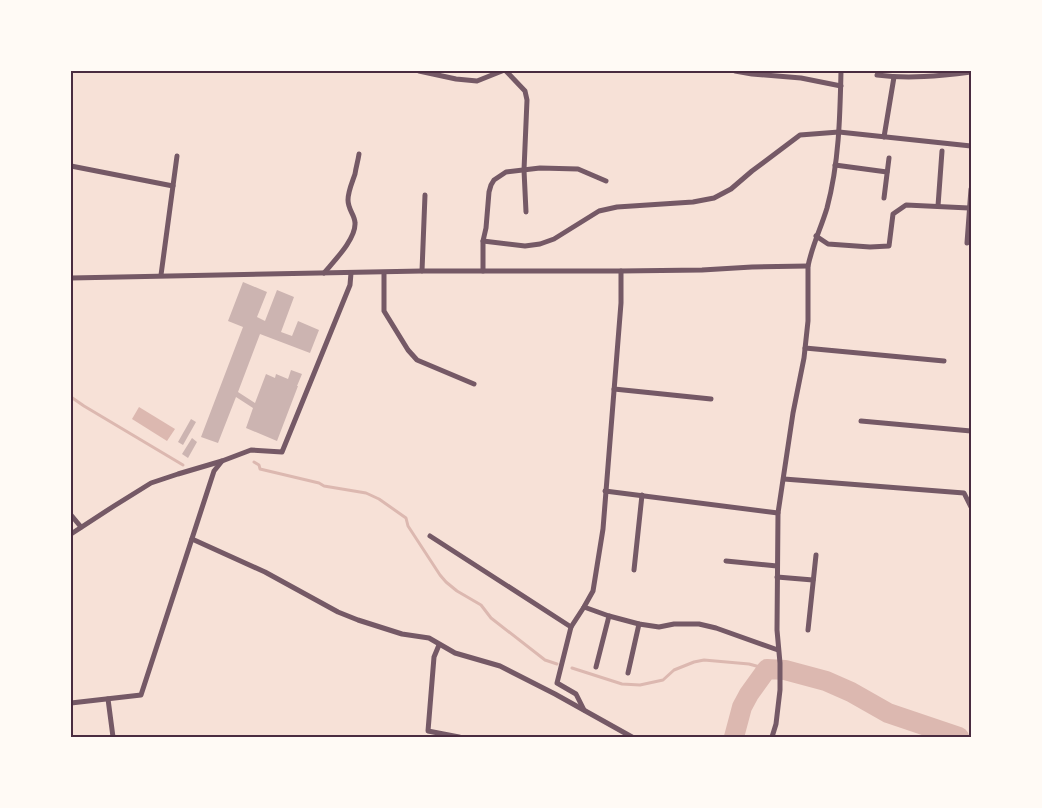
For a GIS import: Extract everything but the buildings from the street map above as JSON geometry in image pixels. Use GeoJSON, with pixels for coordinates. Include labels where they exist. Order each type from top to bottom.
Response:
{"type":"FeatureCollection","features":[{"type":"Feature","properties":{"kind":"street"},"geometry":{"type":"LineString","coordinates":[[419,71],[456,79],[477,81],[502,71]]}},
{"type":"Feature","properties":{"kind":"street"},"geometry":{"type":"LineString","coordinates":[[506,71],[525,91],[527,100],[524,170],[526,212]]}},
{"type":"Feature","properties":{"kind":"street"},"geometry":{"type":"LineString","coordinates":[[734,71],[801,78],[841,86]]}},
{"type":"Feature","properties":{"kind":"street"},"geometry":{"type":"LineString","coordinates":[[772,737],[776,724],[781,676],[777,630],[778,513],[805,348],[808,321],[808,266],[826,208],[835,165],[839,132],[841,71]]}},
{"type":"Feature","properties":{"kind":"street"},"geometry":{"type":"LineString","coordinates":[[877,75],[924,77],[971,72]]}},
{"type":"Feature","properties":{"kind":"street"},"geometry":{"type":"LineString","coordinates":[[884,137],[894,77]]}},
{"type":"Feature","properties":{"kind":"street"},"geometry":{"type":"LineString","coordinates":[[483,241],[524,246],[540,244],[554,239],[599,211],[617,207],[693,202],[714,198],[731,189],[800,135],[839,132],[971,146]]}},
{"type":"Feature","properties":{"kind":"street"},"geometry":{"type":"LineString","coordinates":[[938,206],[942,151]]}},
{"type":"Feature","properties":{"kind":"street"},"geometry":{"type":"LineString","coordinates":[[324,273],[354,231],[355,223],[349,208],[348,199],[359,154]]}},
{"type":"Feature","properties":{"kind":"street"},"geometry":{"type":"LineString","coordinates":[[161,275],[177,156]]}},
{"type":"Feature","properties":{"kind":"street"},"geometry":{"type":"LineString","coordinates":[[884,198],[889,158]]}},
{"type":"Feature","properties":{"kind":"street"},"geometry":{"type":"LineString","coordinates":[[835,165],[887,172]]}},
{"type":"Feature","properties":{"kind":"street"},"geometry":{"type":"LineString","coordinates":[[71,166],[173,186]]}},
{"type":"Feature","properties":{"kind":"street"},"geometry":{"type":"LineString","coordinates":[[483,271],[483,241],[491,185],[494,180],[506,172],[540,168],[578,169],[606,181]]}},
{"type":"Feature","properties":{"kind":"street"},"geometry":{"type":"LineString","coordinates":[[967,244],[971,189]]}},
{"type":"Feature","properties":{"kind":"street"},"geometry":{"type":"LineString","coordinates":[[422,271],[425,195]]}},
{"type":"Feature","properties":{"kind":"street"},"geometry":{"type":"LineString","coordinates":[[816,236],[828,244],[870,248],[889,246],[893,214],[906,204],[969,208]]}},
{"type":"Feature","properties":{"kind":"street"},"geometry":{"type":"LineString","coordinates":[[71,278],[422,271],[702,270],[808,266]]}},
{"type":"Feature","properties":{"kind":"street"},"geometry":{"type":"LineString","coordinates":[[584,710],[576,694],[557,683],[571,627],[593,591],[602,529],[621,302],[621,271]]}},
{"type":"Feature","properties":{"kind":"street"},"geometry":{"type":"LineString","coordinates":[[71,534],[151,484],[251,450],[282,452],[350,285],[351,273]]}},
{"type":"Feature","properties":{"kind":"street"},"geometry":{"type":"LineString","coordinates":[[384,273],[384,311],[408,350],[417,360],[474,384]]}},
{"type":"Feature","properties":{"kind":"street"},"geometry":{"type":"LineString","coordinates":[[805,348],[944,362]]}},
{"type":"Feature","properties":{"kind":"street"},"geometry":{"type":"LineString","coordinates":[[614,389],[711,399]]}},
{"type":"Feature","properties":{"kind":"street"},"geometry":{"type":"LineString","coordinates":[[862,421],[971,431]]}},
{"type":"Feature","properties":{"kind":"street"},"geometry":{"type":"LineString","coordinates":[[71,703],[141,695],[214,471],[222,461]]}},
{"type":"Feature","properties":{"kind":"street"},"geometry":{"type":"LineString","coordinates":[[784,479],[964,494],[971,507]]}},
{"type":"Feature","properties":{"kind":"street"},"geometry":{"type":"LineString","coordinates":[[605,491],[778,513]]}},
{"type":"Feature","properties":{"kind":"street"},"geometry":{"type":"LineString","coordinates":[[634,570],[642,496]]}},
{"type":"Feature","properties":{"kind":"street"},"geometry":{"type":"LineString","coordinates":[[71,515],[81,528]]}},
{"type":"Feature","properties":{"kind":"street"},"geometry":{"type":"LineString","coordinates":[[430,536],[571,627]]}},
{"type":"Feature","properties":{"kind":"street"},"geometry":{"type":"LineString","coordinates":[[192,539],[265,572],[338,612],[402,634],[429,638],[455,653],[500,666],[632,737]]}},
{"type":"Feature","properties":{"kind":"street"},"geometry":{"type":"LineString","coordinates":[[808,630],[816,555]]}},
{"type":"Feature","properties":{"kind":"street"},"geometry":{"type":"LineString","coordinates":[[726,562],[777,566]]}},
{"type":"Feature","properties":{"kind":"street"},"geometry":{"type":"LineString","coordinates":[[777,577],[813,580]]}},
{"type":"Feature","properties":{"kind":"street"},"geometry":{"type":"LineString","coordinates":[[584,607],[639,624],[658,627],[674,624],[699,624],[716,628],[778,650]]}},
{"type":"Feature","properties":{"kind":"street"},"geometry":{"type":"LineString","coordinates":[[596,667],[610,616]]}},
{"type":"Feature","properties":{"kind":"street"},"geometry":{"type":"LineString","coordinates":[[628,673],[639,624]]}},
{"type":"Feature","properties":{"kind":"street"},"geometry":{"type":"LineString","coordinates":[[439,645],[434,657],[428,731],[459,737]]}},
{"type":"Feature","properties":{"kind":"street"},"geometry":{"type":"LineString","coordinates":[[108,699],[113,737]]}},
{"type":"Feature","properties":{"kind":"shaded area"},"geometry":{"type":"Polygon","coordinates":[[[139,407],[175,429],[167,441],[132,419],[139,407]]]}},
{"type":"Feature","properties":{"kind":"waterway"},"geometry":{"type":"LineString","coordinates":[[71,397],[183,465]]}},
{"type":"Feature","properties":{"kind":"waterway"},"geometry":{"type":"LineString","coordinates":[[254,462],[259,465],[260,469],[319,483],[324,486],[366,493],[379,499],[406,518],[408,526],[446,582],[481,605],[491,618],[545,660],[557,664]]}},
{"type":"Feature","properties":{"kind":"waterway"},"geometry":{"type":"LineString","coordinates":[[572,668],[622,684],[640,685],[663,680],[674,670],[704,660],[749,664],[767,669]]}},
{"type":"Feature","properties":{"kind":"waterway"},"geometry":{"type":"LineString","coordinates":[[734,737],[742,707],[767,669],[785,670],[826,681],[851,692],[888,713],[959,737]]}}]}
